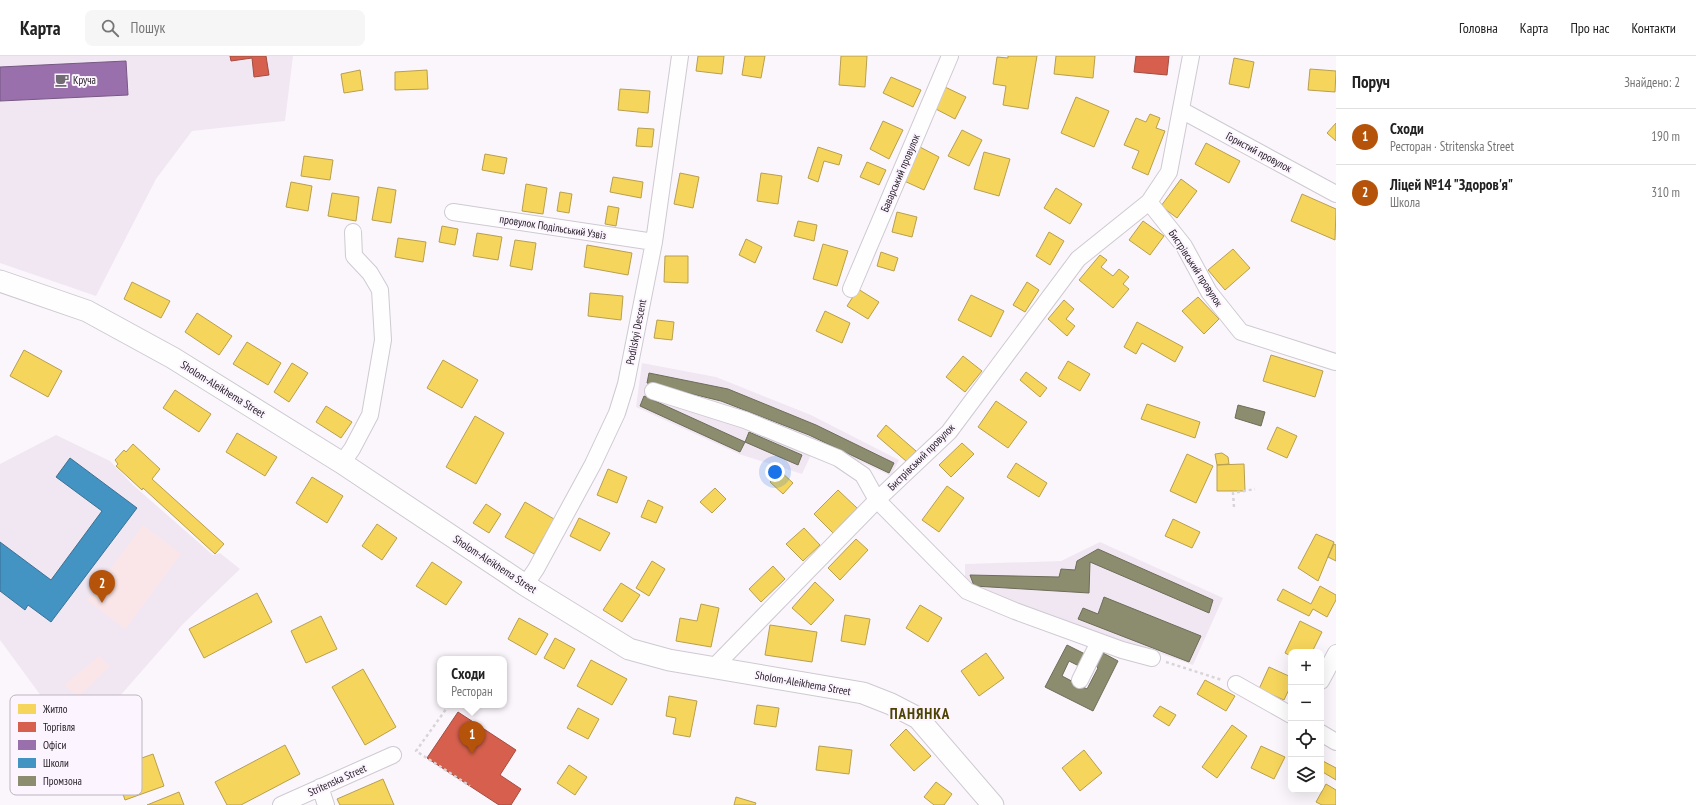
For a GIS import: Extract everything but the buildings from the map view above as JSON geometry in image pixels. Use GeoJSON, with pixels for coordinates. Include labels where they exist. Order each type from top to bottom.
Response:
{"type":"FeatureCollection","features":[{"type":"Feature","properties":{"kind":"main road","name":"Sholom-Aleikhema Street"},"geometry":{"type":"LineString","coordinates":[[0,281],[87,311],[173,358],[342,463],[526,585],[628,649],[669,660],[863,693],[891,704],[918,718],[993,805]]}},
{"type":"Feature","properties":{"kind":"street","name":"Podilskyi Descent"},"geometry":{"type":"LineString","coordinates":[[526,585],[593,464],[616,414],[626,384],[654,242],[680,56]]}},
{"type":"Feature","properties":{"kind":"street","name":"Баварський провулок"},"geometry":{"type":"LineString","coordinates":[[851,289],[950,56]]}},
{"type":"Feature","properties":{"kind":"street","name":"Бистрівський провулок"},"geometry":{"type":"LineString","coordinates":[[713,668],[877,500],[949,432],[1078,259],[1149,202],[1169,172],[1182,110],[1191,56]]}},
{"type":"Feature","properties":{"kind":"street","name":"Гористий провулок"},"geometry":{"type":"LineString","coordinates":[[1182,110],[1336,194]]}},
{"type":"Feature","properties":{"kind":"street","name":"Бистрівський провулок"},"geometry":{"type":"LineString","coordinates":[[1149,202],[1184,246],[1209,292],[1240,332],[1336,362]]}},
{"type":"Feature","properties":{"kind":"street","name":"провулок Подільський Узвіз"},"geometry":{"type":"LineString","coordinates":[[453,212],[654,242]]}},
{"type":"Feature","properties":{"kind":"street"},"geometry":{"type":"LineString","coordinates":[[342,463],[352,449],[370,415],[383,340],[380,290],[370,272],[354,256],[353,232]]}},
{"type":"Feature","properties":{"kind":"street"},"geometry":{"type":"LineString","coordinates":[[653,391],[745,420],[838,458],[863,475],[877,500],[967,591],[1015,611],[1099,642],[1152,658]]}},
{"type":"Feature","properties":{"kind":"street"},"geometry":{"type":"LineString","coordinates":[[1080,680],[1099,642]]}},
{"type":"Feature","properties":{"kind":"street"},"geometry":{"type":"LineString","coordinates":[[1324,675],[1336,653]]}},
{"type":"Feature","properties":{"kind":"street"},"geometry":{"type":"LineString","coordinates":[[1236,684],[1288,714]]}},
{"type":"Feature","properties":{"kind":"street"},"geometry":{"type":"LineString","coordinates":[[1324,735],[1336,742]]}},
{"type":"Feature","properties":{"kind":"street","name":"Stritenska Street"},"geometry":{"type":"LineString","coordinates":[[281,805],[393,755]]}},
{"type":"Feature","properties":{"kind":"street"},"geometry":{"type":"LineString","coordinates":[[320,788],[326,805]]}},
{"type":"Feature","properties":{"kind":"path"},"geometry":{"type":"LineString","coordinates":[[1234,507],[1233,493],[1255,489]]}},
{"type":"Feature","properties":{"kind":"path"},"geometry":{"type":"LineString","coordinates":[[1152,658],[1236,684]]}},
{"type":"Feature","properties":{"kind":"path"},"geometry":{"type":"LineString","coordinates":[[447,708],[416,751],[470,786]]}},
{"type":"Feature","properties":{"kind":"shaded area"},"geometry":{"type":"Polygon","coordinates":[[[0,56],[293,56],[285,121],[192,131],[156,179],[96,296],[0,263],[0,56]]]}},
{"type":"Feature","properties":{"kind":"shaded area"},"geometry":{"type":"Polygon","coordinates":[[[642,363],[716,377],[811,415],[899,460],[891,476],[817,442],[802,474],[739,454],[636,407],[642,363]]]}},
{"type":"Feature","properties":{"kind":"shaded area"},"geometry":{"type":"Polygon","coordinates":[[[56,435],[110,461],[133,485],[213,555],[220,553],[240,569],[183,624],[121,695],[40,695],[0,640],[0,464],[56,435]]]}},
{"type":"Feature","properties":{"kind":"shaded area"},"geometry":{"type":"Polygon","coordinates":[[[143,525],[181,554],[125,629],[87,600],[143,525]]]}},
{"type":"Feature","properties":{"kind":"shaded area"},"geometry":{"type":"Polygon","coordinates":[[[1100,542],[1223,598],[1193,665],[975,590],[965,581],[965,564],[1061,561],[1100,542]]]}},
{"type":"Feature","properties":{"kind":"shaded area"},"geometry":{"type":"Polygon","coordinates":[[[99,656],[110,666],[80,695],[76,695],[64,685],[99,656]]]}},
{"type":"Feature","properties":{"kind":"place","name":"Круча"},"geometry":{"type":"Point","coordinates":[62,80]}},
{"type":"Feature","properties":{"kind":"place","name":"Ліцей №14 \"Здоров'я\""},"geometry":{"type":"Point","coordinates":[102,603]}},
{"type":"Feature","properties":{"kind":"place","name":"Сходи"},"geometry":{"type":"Point","coordinates":[472,754]}},
{"type":"Feature","properties":{"kind":"district","name":"ПАНЯНКА"},"geometry":{"type":"Point","coordinates":[920,713]}}]}
